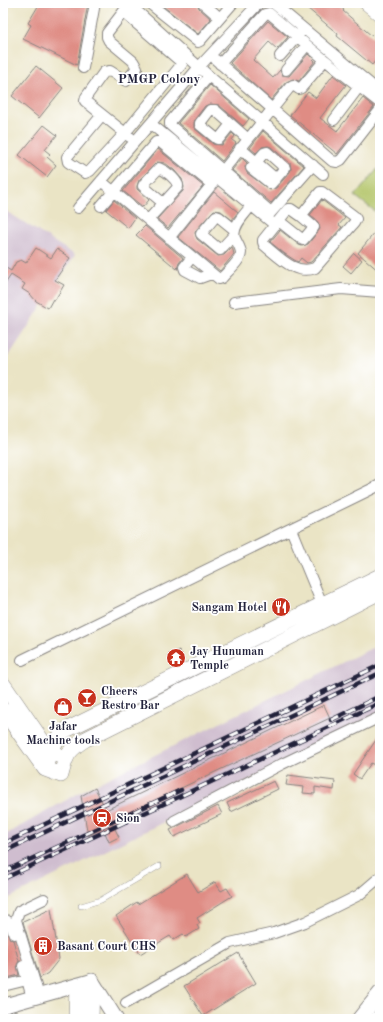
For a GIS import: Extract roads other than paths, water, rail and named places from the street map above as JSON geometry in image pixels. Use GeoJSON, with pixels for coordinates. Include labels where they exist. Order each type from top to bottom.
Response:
{"type":"FeatureCollection","features":[{"type":"Feature","properties":{"kind":"main road"},"geometry":{"type":"LineString","coordinates":[[367,3],[380,14]]}},
{"type":"Feature","properties":{"kind":"main road"},"geometry":{"type":"LineString","coordinates":[[3,710],[45,769],[62,775],[65,758],[77,744],[86,738],[371,592],[380,576]]}},
{"type":"Feature","properties":{"kind":"main road"},"geometry":{"type":"LineString","coordinates":[[45,769],[50,752],[57,739],[68,729],[322,604],[371,592]]}},
{"type":"Feature","properties":{"kind":"main road"},"geometry":{"type":"LineString","coordinates":[[3,684],[50,752],[65,758]]}},
{"type":"Feature","properties":{"kind":"main road"},"geometry":{"type":"LineString","coordinates":[[3,1005],[92,982]]}},
{"type":"Feature","properties":{"kind":"main road"},"geometry":{"type":"LineString","coordinates":[[91,1019],[92,982]]}},
{"type":"Feature","properties":{"kind":"main road"},"geometry":{"type":"LineString","coordinates":[[92,982],[116,1019]]}},
{"type":"Feature","properties":{"kind":"main road"},"geometry":{"type":"LineString","coordinates":[[76,1019],[77,986]]}},
{"type":"Feature","properties":{"kind":"main road"},"geometry":{"type":"LineString","coordinates":[[359,1019],[380,993]]}},
{"type":"Feature","properties":{"kind":"main road"},"geometry":{"type":"LineString","coordinates":[[377,1019],[380,1016]]}},
{"type":"Feature","properties":{"kind":"street"},"geometry":{"type":"LineString","coordinates":[[83,68],[95,3]]}},
{"type":"Feature","properties":{"kind":"street"},"geometry":{"type":"LineString","coordinates":[[149,3],[198,42],[233,3]]}},
{"type":"Feature","properties":{"kind":"street"},"geometry":{"type":"LineString","coordinates":[[203,3],[220,18]]}},
{"type":"Feature","properties":{"kind":"street"},"geometry":{"type":"LineString","coordinates":[[78,208],[199,67],[258,3]]}},
{"type":"Feature","properties":{"kind":"street"},"geometry":{"type":"LineString","coordinates":[[274,3],[300,33],[307,45],[325,60],[362,83],[380,92]]}},
{"type":"Feature","properties":{"kind":"street"},"geometry":{"type":"LineString","coordinates":[[127,6],[323,174]]}},
{"type":"Feature","properties":{"kind":"street"},"geometry":{"type":"LineString","coordinates":[[127,6],[108,33],[107,37],[108,41],[134,61],[137,68],[126,81],[110,71],[107,71],[90,91],[85,101],[136,141]]}},
{"type":"Feature","properties":{"kind":"street"},"geometry":{"type":"LineString","coordinates":[[102,115],[67,157],[68,162],[84,173],[88,173],[125,133],[182,64],[127,6]]}},
{"type":"Feature","properties":{"kind":"street"},"geometry":{"type":"LineString","coordinates":[[220,64],[266,13],[272,14],[300,33],[362,83],[380,103]]}},
{"type":"Feature","properties":{"kind":"street"},"geometry":{"type":"LineString","coordinates":[[280,56],[300,33]]}},
{"type":"Feature","properties":{"kind":"street"},"geometry":{"type":"LineString","coordinates":[[286,70],[307,45]]}},
{"type":"Feature","properties":{"kind":"street"},"geometry":{"type":"LineString","coordinates":[[210,55],[332,161],[337,162],[341,160],[380,110]]}},
{"type":"Feature","properties":{"kind":"street"},"geometry":{"type":"LineString","coordinates":[[169,238],[290,87],[293,85],[299,89],[325,60]]}},
{"type":"Feature","properties":{"kind":"street"},"geometry":{"type":"LineString","coordinates":[[174,142],[170,122],[209,76]]}},
{"type":"Feature","properties":{"kind":"street"},"geometry":{"type":"LineString","coordinates":[[334,120],[362,83]]}},
{"type":"Feature","properties":{"kind":"street"},"geometry":{"type":"LineString","coordinates":[[151,124],[217,178],[233,186],[277,223],[304,240],[314,227],[290,209],[277,223],[263,240],[262,242],[264,245],[293,268],[315,268],[356,219],[321,192],[318,192],[301,216]]}},
{"type":"Feature","properties":{"kind":"street"},"geometry":{"type":"LineString","coordinates":[[231,124],[248,138]]}},
{"type":"Feature","properties":{"kind":"street"},"geometry":{"type":"LineString","coordinates":[[102,206],[156,142],[174,142]]}},
{"type":"Feature","properties":{"kind":"street"},"geometry":{"type":"LineString","coordinates":[[240,148],[256,162],[276,179],[285,168],[266,152],[256,162]]}},
{"type":"Feature","properties":{"kind":"street"},"geometry":{"type":"LineString","coordinates":[[269,215],[313,165]]}},
{"type":"Feature","properties":{"kind":"street"},"geometry":{"type":"LineString","coordinates":[[101,181],[219,279],[222,278],[240,258],[241,250],[234,233],[238,223],[251,206]]}},
{"type":"Feature","properties":{"kind":"street"},"geometry":{"type":"LineString","coordinates":[[233,186],[251,206],[269,215]]}},
{"type":"Feature","properties":{"kind":"street"},"geometry":{"type":"LineString","coordinates":[[148,220],[163,203]]}},
{"type":"Feature","properties":{"kind":"street"},"geometry":{"type":"LineString","coordinates":[[234,302],[341,289],[380,292]]}},
{"type":"Feature","properties":{"kind":"street"},"geometry":{"type":"LineString","coordinates":[[22,660],[380,485]]}},
{"type":"Feature","properties":{"kind":"street"},"geometry":{"type":"LineString","coordinates":[[291,529],[322,604]]}},
{"type":"Feature","properties":{"kind":"street"},"geometry":{"type":"LineString","coordinates":[[174,821],[282,764],[380,718]]}},
{"type":"Feature","properties":{"kind":"street"},"geometry":{"type":"LineString","coordinates":[[126,1003],[230,943],[274,932],[305,922],[359,895],[380,876]]}},
{"type":"Feature","properties":{"kind":"street"},"geometry":{"type":"LineString","coordinates":[[35,997],[16,920],[19,911],[44,899]]}},
{"type":"Feature","properties":{"kind":"street"},"geometry":{"type":"LineString","coordinates":[[3,920],[9,922],[12,927],[26,980],[35,997]]}},
{"type":"Feature","properties":{"kind":"street"},"geometry":{"type":"LineString","coordinates":[[3,986],[26,980]]}},
{"type":"Feature","properties":{"kind":"lane"},"geometry":{"type":"LineString","coordinates":[[82,906],[101,900],[159,866]]}},
{"type":"Feature","properties":{"kind":"railway"},"geometry":{"type":"LineString","coordinates":[[3,844],[380,665]]}},
{"type":"Feature","properties":{"kind":"railway"},"geometry":{"type":"LineString","coordinates":[[3,852],[380,673]]}},
{"type":"Feature","properties":{"kind":"railway"},"geometry":{"type":"LineString","coordinates":[[331,720],[380,696]]}},
{"type":"Feature","properties":{"kind":"railway"},"geometry":{"type":"LineString","coordinates":[[3,879],[380,703]]}},
{"type":"Feature","properties":{"kind":"railway"},"geometry":{"type":"LineString","coordinates":[[3,872],[181,790]]}},
{"type":"Feature","properties":{"kind":"place","name":"Sangam Hotel"},"geometry":{"type":"Point","coordinates":[281,607]}},
{"type":"Feature","properties":{"kind":"place","name":"Jay Hunuman Temple"},"geometry":{"type":"Point","coordinates":[176,658]}},
{"type":"Feature","properties":{"kind":"place","name":"Cheers Restro Bar"},"geometry":{"type":"Point","coordinates":[87,698]}},
{"type":"Feature","properties":{"kind":"place","name":"Jafar Machine tools"},"geometry":{"type":"Point","coordinates":[63,707]}},
{"type":"Feature","properties":{"kind":"place","name":"Sion"},"geometry":{"type":"Point","coordinates":[102,818]}},
{"type":"Feature","properties":{"kind":"place","name":"Basant Court CHS"},"geometry":{"type":"Point","coordinates":[43,946]}},
{"type":"Feature","properties":{"kind":"district","name":"PMGP Colony"},"geometry":{"type":"Point","coordinates":[159,78]}}]}
